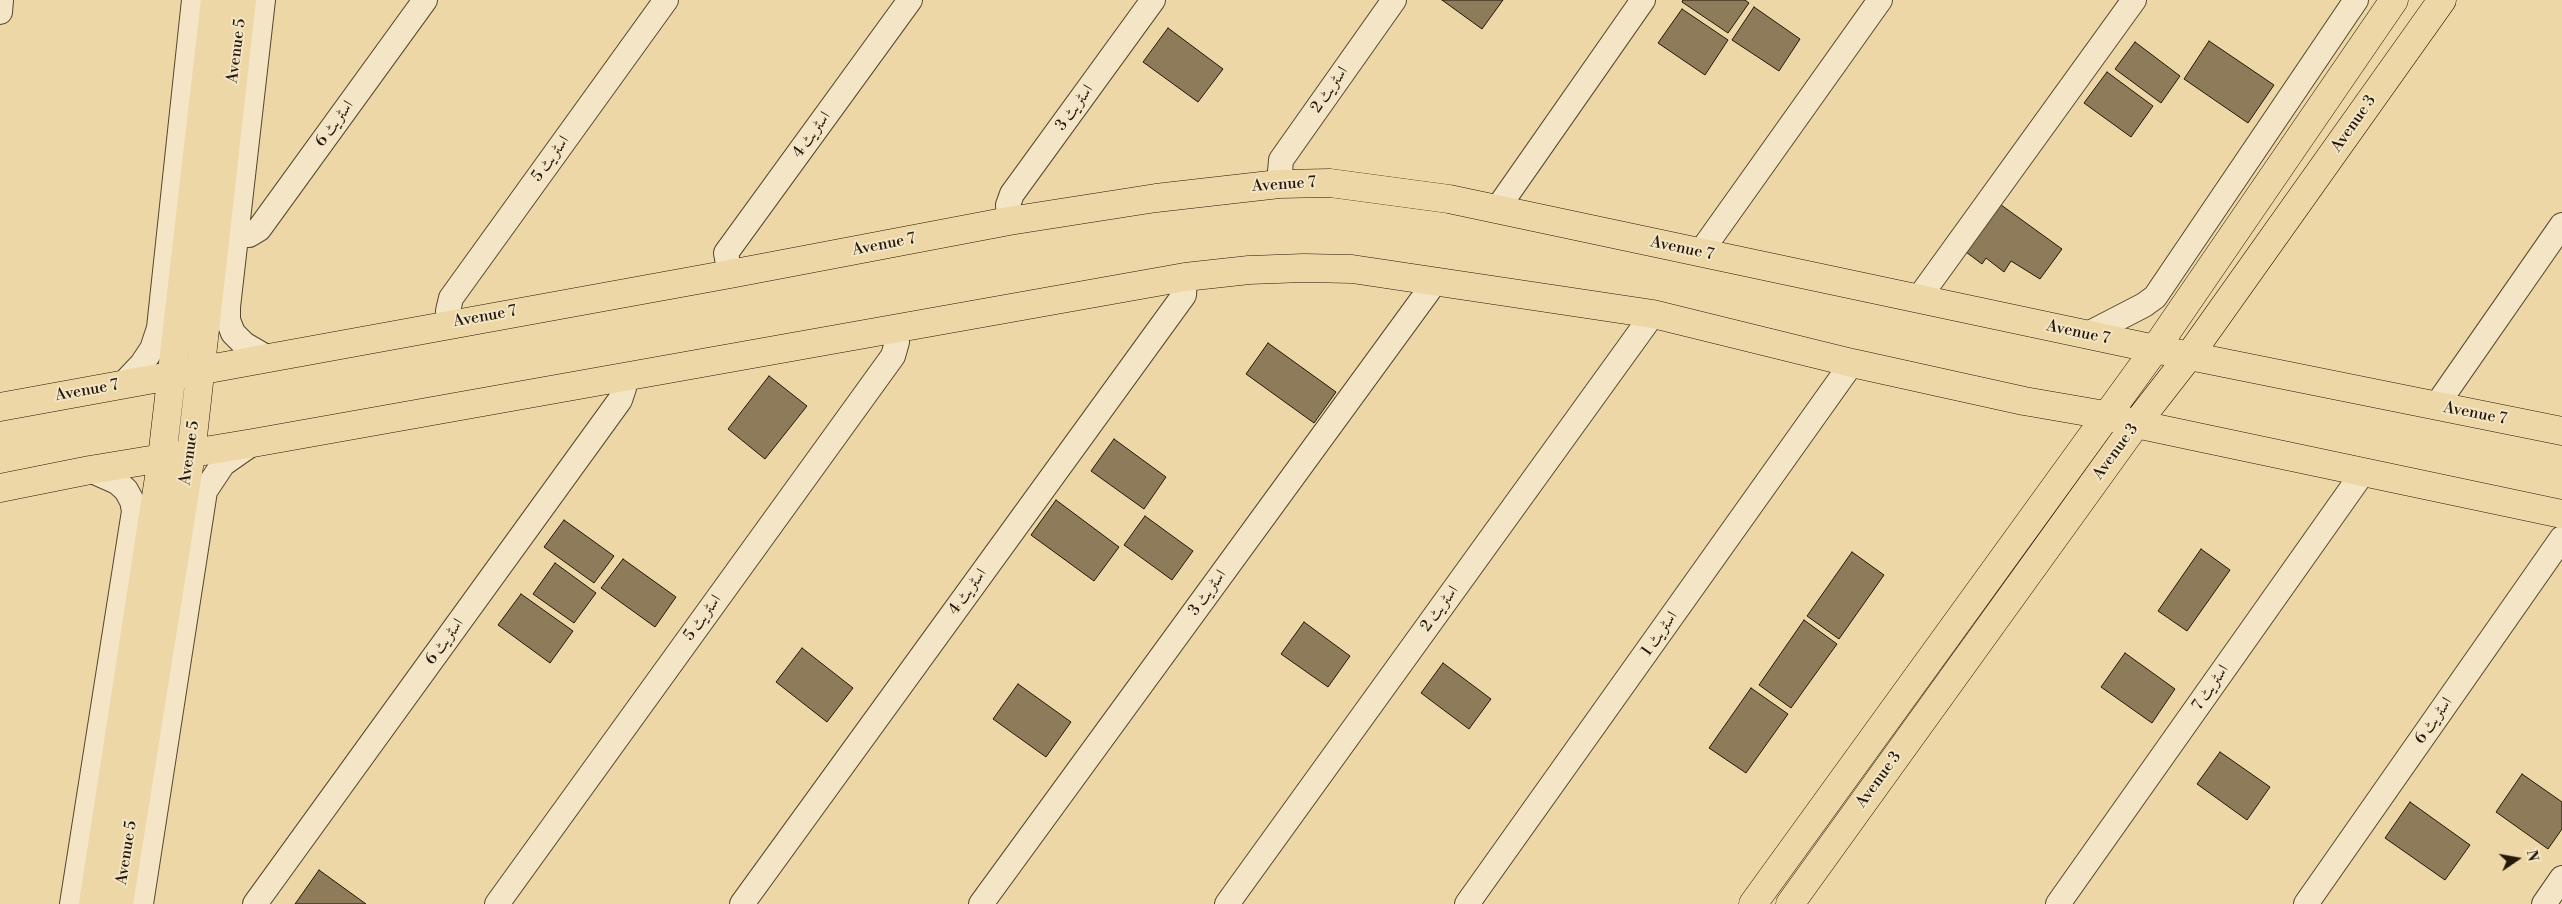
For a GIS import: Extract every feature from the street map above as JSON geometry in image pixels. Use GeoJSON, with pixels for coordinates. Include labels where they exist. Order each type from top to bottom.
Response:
{"type":"FeatureCollection","features":[{"type":"Feature","properties":{"kind":"main road","name":"Avenue 5"},"geometry":{"type":"LineString","coordinates":[[93,904],[141,530],[162,458],[172,377],[172,298],[215,0]]}},
{"type":"Feature","properties":{"kind":"main road","name":"Avenue 5"},"geometry":{"type":"LineString","coordinates":[[119,904],[188,532],[191,454],[201,371],[220,285],[242,0]]}},
{"type":"Feature","properties":{"kind":"main road","name":"Avenue 3"},"geometry":{"type":"LineString","coordinates":[[1753,904],[2105,415],[2154,350],[2394,0]]}},
{"type":"Feature","properties":{"kind":"main road","name":"Avenue 3"},"geometry":{"type":"LineString","coordinates":[[1790,904],[2136,424],[2189,356],[2442,0]]}},
{"type":"Feature","properties":{"kind":"main road","name":"Avenue 7"},"geometry":{"type":"LineString","coordinates":[[0,407],[123,384],[172,377],[451,323],[730,274],[1009,221],[1156,198],[1279,184],[1330,182],[1416,194],[1497,210],[2154,350],[2562,431]]}},
{"type":"Feature","properties":{"kind":"main road"},"geometry":{"type":"LineString","coordinates":[[0,488],[90,470],[191,454],[1185,277],[1250,270],[1304,268],[1352,269],[1653,314],[1852,363],[2024,401],[2105,415],[2136,424],[2562,514]]}},
{"type":"Feature","properties":{"kind":"main road"},"geometry":{"type":"LineString","coordinates":[[197,408],[222,434],[247,444]]}},
{"type":"Feature","properties":{"kind":"street"},"geometry":{"type":"LineString","coordinates":[[0,12],[2,0]]}},
{"type":"Feature","properties":{"kind":"street"},"geometry":{"type":"LineString","coordinates":[[123,384],[142,364],[152,349],[172,298],[194,0]]}},
{"type":"Feature","properties":{"kind":"street"},"geometry":{"type":"LineString","coordinates":[[263,0],[238,233],[220,285],[233,333],[244,344],[268,358]]}},
{"type":"Feature","properties":{"kind":"street","name":"اسٹریٹ 6"},"geometry":{"type":"LineString","coordinates":[[238,233],[250,234],[259,229],[425,0]]}},
{"type":"Feature","properties":{"kind":"street","name":"اسٹریٹ 5"},"geometry":{"type":"LineString","coordinates":[[451,323],[448,311],[451,298],[666,0]]}},
{"type":"Feature","properties":{"kind":"street","name":"اسٹریٹ 4"},"geometry":{"type":"LineString","coordinates":[[730,274],[726,253],[910,0]]}},
{"type":"Feature","properties":{"kind":"street","name":"اسٹریٹ 3"},"geometry":{"type":"LineString","coordinates":[[1009,221],[1008,205],[1012,194],[1153,0]]}},
{"type":"Feature","properties":{"kind":"street","name":"اسٹریٹ 2"},"geometry":{"type":"LineString","coordinates":[[1279,184],[1281,160],[1394,0]]}},
{"type":"Feature","properties":{"kind":"street"},"geometry":{"type":"LineString","coordinates":[[1497,210],[1643,0]]}},
{"type":"Feature","properties":{"kind":"street"},"geometry":{"type":"LineString","coordinates":[[1700,253],[1880,0]]}},
{"type":"Feature","properties":{"kind":"street"},"geometry":{"type":"LineString","coordinates":[[1918,299],[2134,0]]}},
{"type":"Feature","properties":{"kind":"street"},"geometry":{"type":"LineString","coordinates":[[2086,335],[2144,305],[2155,297],[2348,3]]}},
{"type":"Feature","properties":{"kind":"street"},"geometry":{"type":"LineString","coordinates":[[2436,406],[2562,225]]}},
{"type":"Feature","properties":{"kind":"street"},"geometry":{"type":"LineString","coordinates":[[2184,254],[2208,272]]}},
{"type":"Feature","properties":{"kind":"street","name":"اسٹریٹ 4"},"geometry":{"type":"LineString","coordinates":[[742,904],[1184,295],[1185,277]]}},
{"type":"Feature","properties":{"kind":"street","name":"اسٹریٹ 3"},"geometry":{"type":"LineString","coordinates":[[981,904],[1435,282]]}},
{"type":"Feature","properties":{"kind":"street","name":"اسٹریٹ 2"},"geometry":{"type":"LineString","coordinates":[[1227,904],[1653,314]]}},
{"type":"Feature","properties":{"kind":"street","name":"اسٹریٹ 5"},"geometry":{"type":"LineString","coordinates":[[497,904],[893,356],[897,342],[894,328]]}},
{"type":"Feature","properties":{"kind":"street","name":"اسٹریٹ 1"},"geometry":{"type":"LineString","coordinates":[[1467,904],[1852,363]]}},
{"type":"Feature","properties":{"kind":"street","name":"اسٹریٹ 6"},"geometry":{"type":"LineString","coordinates":[[255,904],[620,400],[624,388],[622,377]]}},
{"type":"Feature","properties":{"kind":"street"},"geometry":{"type":"LineString","coordinates":[[141,904],[188,532],[213,475],[247,444]]}},
{"type":"Feature","properties":{"kind":"street"},"geometry":{"type":"LineString","coordinates":[[72,904],[141,530],[132,501],[126,490],[117,482],[90,470]]}},
{"type":"Feature","properties":{"kind":"street","name":"اسٹریٹ 7"},"geometry":{"type":"LineString","coordinates":[[2058,904],[2364,472]]}},
{"type":"Feature","properties":{"kind":"street","name":"اسٹریٹ 6"},"geometry":{"type":"LineString","coordinates":[[2306,904],[2562,538]]}},
{"type":"Feature","properties":{"kind":"street"},"geometry":{"type":"LineString","coordinates":[[2544,904],[2562,878]]}},
{"type":"Feature","properties":{"kind":"building"},"geometry":{"type":"Polygon","coordinates":[[[1442,0],[1503,0],[1482,29],[1442,0]]]}},
{"type":"Feature","properties":{"kind":"building"},"geometry":{"type":"Polygon","coordinates":[[[1683,0],[1745,0],[1749,3],[1728,33],[1682,2],[1683,0]]]}},
{"type":"Feature","properties":{"kind":"building"},"geometry":{"type":"Polygon","coordinates":[[[1754,7],[1800,39],[1779,71],[1732,40],[1754,7]]]}},
{"type":"Feature","properties":{"kind":"building"},"geometry":{"type":"Polygon","coordinates":[[[1682,9],[1728,40],[1705,75],[1658,43],[1682,9]]]}},
{"type":"Feature","properties":{"kind":"building"},"geometry":{"type":"Polygon","coordinates":[[[1168,28],[1223,69],[1198,102],[1143,62],[1168,28]]]}},
{"type":"Feature","properties":{"kind":"building"},"geometry":{"type":"Polygon","coordinates":[[[2209,41],[2274,85],[2248,123],[2184,79],[2209,41]]]}},
{"type":"Feature","properties":{"kind":"building"},"geometry":{"type":"Polygon","coordinates":[[[2135,42],[2180,76],[2161,103],[2115,69],[2135,42]]]}},
{"type":"Feature","properties":{"kind":"building"},"geometry":{"type":"Polygon","coordinates":[[[2107,72],[2153,106],[2131,137],[2084,103],[2107,72]]]}},
{"type":"Feature","properties":{"kind":"building"},"geometry":{"type":"Polygon","coordinates":[[[1997,202],[2062,249],[2040,279],[2011,261],[2004,272],[1986,258],[1982,264],[1962,249],[1997,202]]]}},
{"type":"Feature","properties":{"kind":"building"},"geometry":{"type":"Polygon","coordinates":[[[1268,343],[1336,392],[1314,423],[1246,374],[1268,343]]]}},
{"type":"Feature","properties":{"kind":"building"},"geometry":{"type":"Polygon","coordinates":[[[769,376],[807,406],[765,459],[728,429],[769,376]]]}},
{"type":"Feature","properties":{"kind":"building"},"geometry":{"type":"Polygon","coordinates":[[[1114,439],[1166,477],[1144,509],[1091,471],[1114,439]]]}},
{"type":"Feature","properties":{"kind":"building"},"geometry":{"type":"Polygon","coordinates":[[[1056,500],[1119,547],[1094,581],[1031,535],[1056,500]]]}},
{"type":"Feature","properties":{"kind":"building"},"geometry":{"type":"Polygon","coordinates":[[[1145,516],[1193,551],[1172,580],[1124,545],[1145,516]]]}},
{"type":"Feature","properties":{"kind":"building"},"geometry":{"type":"Polygon","coordinates":[[[564,520],[614,556],[594,583],[544,547],[564,520]]]}},
{"type":"Feature","properties":{"kind":"building"},"geometry":{"type":"Polygon","coordinates":[[[2201,549],[2230,570],[2187,631],[2158,611],[2201,549]]]}},
{"type":"Feature","properties":{"kind":"building"},"geometry":{"type":"Polygon","coordinates":[[[1852,552],[1884,575],[1839,639],[1807,616],[1852,552]]]}},
{"type":"Feature","properties":{"kind":"building"},"geometry":{"type":"Polygon","coordinates":[[[623,559],[676,597],[655,627],[601,588],[623,559]]]}},
{"type":"Feature","properties":{"kind":"building"},"geometry":{"type":"Polygon","coordinates":[[[555,563],[596,593],[574,623],[533,594],[555,563]]]}},
{"type":"Feature","properties":{"kind":"building"},"geometry":{"type":"Polygon","coordinates":[[[521,594],[573,631],[550,663],[498,625],[521,594]]]}},
{"type":"Feature","properties":{"kind":"building"},"geometry":{"type":"Polygon","coordinates":[[[1804,620],[1837,644],[1791,708],[1759,685],[1804,620]]]}},
{"type":"Feature","properties":{"kind":"building"},"geometry":{"type":"Polygon","coordinates":[[[1304,622],[1350,656],[1328,687],[1281,654],[1304,622]]]}},
{"type":"Feature","properties":{"kind":"building"},"geometry":{"type":"Polygon","coordinates":[[[802,648],[853,688],[827,722],[776,682],[802,648]]]}},
{"type":"Feature","properties":{"kind":"building"},"geometry":{"type":"Polygon","coordinates":[[[2125,653],[2175,689],[2152,723],[2101,687],[2125,653]]]}},
{"type":"Feature","properties":{"kind":"building"},"geometry":{"type":"Polygon","coordinates":[[[1443,663],[1491,699],[1469,729],[1421,693],[1443,663]]]}},
{"type":"Feature","properties":{"kind":"building"},"geometry":{"type":"Polygon","coordinates":[[[1018,684],[1071,722],[1046,757],[993,719],[1018,684]]]}},
{"type":"Feature","properties":{"kind":"building"},"geometry":{"type":"Polygon","coordinates":[[[1751,688],[1788,714],[1746,773],[1709,748],[1751,688]]]}},
{"type":"Feature","properties":{"kind":"building"},"geometry":{"type":"Polygon","coordinates":[[[2220,752],[2270,787],[2247,820],[2197,784],[2220,752]]]}},
{"type":"Feature","properties":{"kind":"building"},"geometry":{"type":"Polygon","coordinates":[[[2522,774],[2562,802],[2562,829],[2548,849],[2496,812],[2522,774]]]}},
{"type":"Feature","properties":{"kind":"building"},"geometry":{"type":"Polygon","coordinates":[[[2410,802],[2470,845],[2445,880],[2385,838],[2410,802]]]}},
{"type":"Feature","properties":{"kind":"building"},"geometry":{"type":"Polygon","coordinates":[[[319,870],[366,904],[295,904],[319,870]]]}}]}
